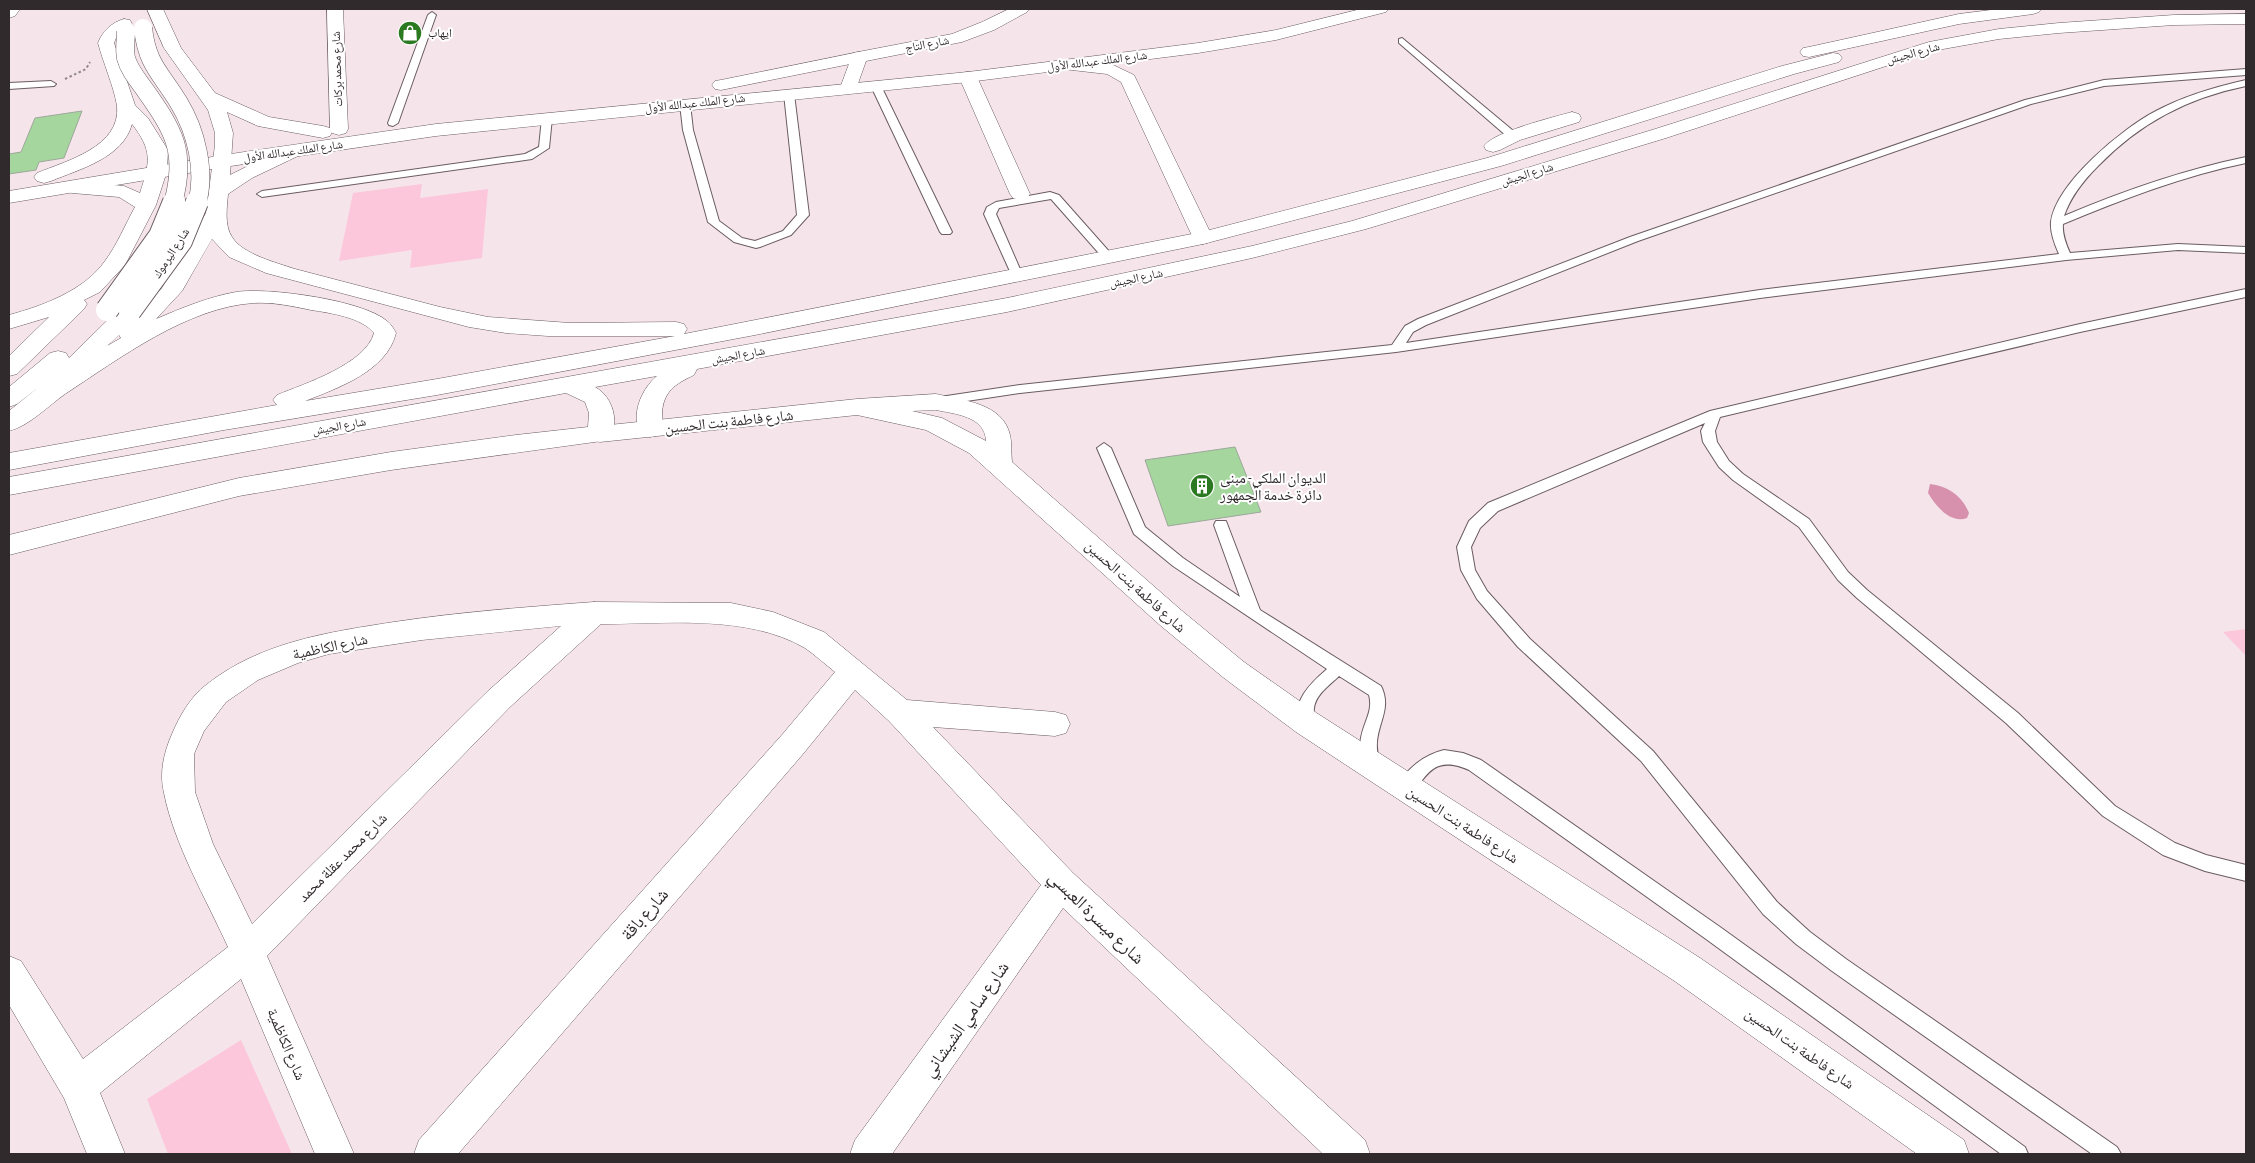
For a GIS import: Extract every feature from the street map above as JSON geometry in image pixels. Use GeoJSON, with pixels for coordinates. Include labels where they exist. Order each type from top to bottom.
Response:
{"type":"FeatureCollection","features":[{"type":"Feature","properties":{"kind":"main road"},"geometry":{"type":"LineString","coordinates":[[9,13],[12,9]]}},
{"type":"Feature","properties":{"kind":"main road","name":"شارع اليرموك"},"geometry":{"type":"LineString","coordinates":[[9,399],[43,372],[107,310],[160,236],[171,212],[180,182],[180,160],[168,122],[129,67],[125,55],[131,23],[150,9]]}},
{"type":"Feature","properties":{"kind":"main road"},"geometry":{"type":"LineString","coordinates":[[155,9],[172,48],[208,96],[224,145],[219,191],[216,198],[216,214],[220,236],[230,248],[247,259],[281,271],[472,321],[506,326],[561,329],[755,328]]}},
{"type":"Feature","properties":{"kind":"main road","name":"شارع محمد بركات"},"geometry":{"type":"LineString","coordinates":[[331,130],[335,9]]}},
{"type":"Feature","properties":{"kind":"main road","name":"شارع التاج"},"geometry":{"type":"LineString","coordinates":[[854,73],[988,26],[1021,9]]}},
{"type":"Feature","properties":{"kind":"main road","name":"شارع الملك عبدالله الأول"},"geometry":{"type":"LineString","coordinates":[[9,182],[224,145],[331,130],[710,87],[1017,59],[1154,43],[1258,27],[1336,9]]}},
{"type":"Feature","properties":{"kind":"main road","name":"شارع الملك عبدالله الأول"},"geometry":{"type":"LineString","coordinates":[[224,145],[291,152],[436,130],[789,94],[854,73],[876,86],[968,77],[1240,42],[1303,29],[1380,9]]}},
{"type":"Feature","properties":{"kind":"main road"},"geometry":{"type":"LineString","coordinates":[[1617,106],[1825,48],[1959,19],[2033,9]]}},
{"type":"Feature","properties":{"kind":"main road","name":"شارع الجيش"},"geometry":{"type":"LineString","coordinates":[[9,486],[222,434],[437,387],[755,328],[1203,238],[1494,162],[1788,70],[1904,40],[2019,19],[2175,9]]}},
{"type":"Feature","properties":{"kind":"main road","name":"شارع الجيش"},"geometry":{"type":"LineString","coordinates":[[9,462],[568,385],[1007,305],[1252,252],[1359,225],[1929,47],[1999,34],[2059,28],[2174,20],[2246,19]]}},
{"type":"Feature","properties":{"kind":"main road"},"geometry":{"type":"LineString","coordinates":[[12,365],[39,342],[114,265],[146,204],[157,157],[141,122],[126,107],[106,43],[109,36],[131,23]]}},
{"type":"Feature","properties":{"kind":"main road","name":"شارع اليرموك"},"geometry":{"type":"LineString","coordinates":[[9,423],[41,399],[130,311],[164,265],[189,224],[201,191],[197,152],[190,125],[180,104],[148,59],[131,23]]}},
{"type":"Feature","properties":{"kind":"main road"},"geometry":{"type":"LineString","coordinates":[[1069,65],[1111,69],[1128,79],[1203,238]]}},
{"type":"Feature","properties":{"kind":"main road"},"geometry":{"type":"LineString","coordinates":[[968,77],[1020,194]]}},
{"type":"Feature","properties":{"kind":"main road"},"geometry":{"type":"LineString","coordinates":[[208,96],[258,120],[285,126],[331,130]]}},
{"type":"Feature","properties":{"kind":"main road"},"geometry":{"type":"LineString","coordinates":[[44,176],[87,158],[113,142],[122,127],[126,107]]}},
{"type":"Feature","properties":{"kind":"main road"},"geometry":{"type":"LineString","coordinates":[[1421,182],[1513,136],[1589,114]]}},
{"type":"Feature","properties":{"kind":"main road"},"geometry":{"type":"LineString","coordinates":[[157,157],[172,147],[224,145]]}},
{"type":"Feature","properties":{"kind":"main road"},"geometry":{"type":"LineString","coordinates":[[219,191],[245,174],[291,152]]}},
{"type":"Feature","properties":{"kind":"main road","name":"شارع الملك عبدالله الأول"},"geometry":{"type":"LineString","coordinates":[[9,197],[72,187],[157,157]]}},
{"type":"Feature","properties":{"kind":"main road"},"geometry":{"type":"LineString","coordinates":[[72,187],[116,190],[146,204]]}},
{"type":"Feature","properties":{"kind":"main road"},"geometry":{"type":"LineString","coordinates":[[107,356],[171,291],[216,214]]}},
{"type":"Feature","properties":{"kind":"main road"},"geometry":{"type":"LineString","coordinates":[[9,322],[44,312],[92,288]]}},
{"type":"Feature","properties":{"kind":"main road"},"geometry":{"type":"LineString","coordinates":[[9,504],[222,434],[317,388],[362,363],[376,352],[383,342],[385,333],[382,326],[359,314],[281,298],[252,297],[219,303],[189,313],[107,356],[41,399]]}},
{"type":"Feature","properties":{"kind":"main road"},"geometry":{"type":"LineString","coordinates":[[650,429],[649,405],[653,392],[672,376],[705,361]]}},
{"type":"Feature","properties":{"kind":"main road"},"geometry":{"type":"LineString","coordinates":[[568,385],[590,393],[600,402],[602,413],[600,434]]}},
{"type":"Feature","properties":{"kind":"main road","name":"شارع فاطمة بنت الحسين"},"geometry":{"type":"LineString","coordinates":[[9,545],[239,486],[390,461],[516,443],[857,407],[936,402],[967,408],[994,424],[998,435],[999,464]]}},
{"type":"Feature","properties":{"kind":"main road","name":"شارع فاطمة بنت الحسين"},"geometry":{"type":"LineString","coordinates":[[857,407],[933,424],[978,447],[1171,618],[1234,670],[1307,723],[1688,970],[1950,1154]]}},
{"type":"Feature","properties":{"kind":"main road","name":"شارع الكاظمية"},"geometry":{"type":"LineString","coordinates":[[335,1154],[248,952],[198,846],[179,792],[179,754],[191,725],[215,694],[248,672],[290,654],[329,643],[422,629],[594,613],[731,614],[773,623],[814,640],[853,671]]}},
{"type":"Feature","properties":{"kind":"main road","name":"شارع محمد عقلة محمد"},"geometry":{"type":"LineString","coordinates":[[78,1086],[248,952],[499,699],[594,613]]}},
{"type":"Feature","properties":{"kind":"main road","name":"شارع ميسرة العبسي"},"geometry":{"type":"LineString","coordinates":[[853,671],[900,712],[1061,884],[1351,1154]]}},
{"type":"Feature","properties":{"kind":"main road","name":"شارع باقة"},"geometry":{"type":"LineString","coordinates":[[433,1154],[792,745],[853,671]]}},
{"type":"Feature","properties":{"kind":"main road"},"geometry":{"type":"LineString","coordinates":[[900,712],[1055,724]]}},
{"type":"Feature","properties":{"kind":"main road","name":"شارع سامي الشيشاني"},"geometry":{"type":"LineString","coordinates":[[869,1154],[1061,884]]}},
{"type":"Feature","properties":{"kind":"main road"},"geometry":{"type":"LineString","coordinates":[[9,973],[78,1086],[106,1154]]}},
{"type":"Feature","properties":{"kind":"lane"},"geometry":{"type":"LineString","coordinates":[[393,123],[432,15]]}},
{"type":"Feature","properties":{"kind":"lane"},"geometry":{"type":"LineString","coordinates":[[1402,41],[1513,136]]}},
{"type":"Feature","properties":{"kind":"lane"},"geometry":{"type":"LineString","coordinates":[[1396,348],[1412,327],[1459,307],[1634,239],[2028,102],[2104,83],[2246,72]]}},
{"type":"Feature","properties":{"kind":"lane"},"geometry":{"type":"LineString","coordinates":[[2066,257],[2058,240],[2056,223],[2066,196],[2118,142],[2137,126],[2168,109],[2213,92],[2246,83]]}},
{"type":"Feature","properties":{"kind":"lane"},"geometry":{"type":"LineString","coordinates":[[9,86],[51,84]]}},
{"type":"Feature","properties":{"kind":"lane"},"geometry":{"type":"LineString","coordinates":[[876,86],[946,232]]}},
{"type":"Feature","properties":{"kind":"lane"},"geometry":{"type":"LineString","coordinates":[[2213,92],[2246,92]]}},
{"type":"Feature","properties":{"kind":"lane"},"geometry":{"type":"LineString","coordinates":[[686,104],[688,130],[714,222],[738,240],[756,245],[787,233],[803,215],[789,94]]}},
{"type":"Feature","properties":{"kind":"lane"},"geometry":{"type":"LineString","coordinates":[[262,194],[528,157],[544,148],[547,118]]}},
{"type":"Feature","properties":{"kind":"lane"},"geometry":{"type":"LineString","coordinates":[[2056,223],[2195,171],[2246,160]]}},
{"type":"Feature","properties":{"kind":"lane"},"geometry":{"type":"LineString","coordinates":[[1017,276],[990,214],[992,207],[996,205],[1050,195],[1054,197],[1108,257]]}},
{"type":"Feature","properties":{"kind":"lane"},"geometry":{"type":"LineString","coordinates":[[936,402],[1020,389],[1396,348],[1760,294],[2066,257],[2178,247],[2242,249],[2246,263]]}},
{"type":"Feature","properties":{"kind":"lane"},"geometry":{"type":"LineString","coordinates":[[2110,1154],[1840,965],[1803,938],[1770,908],[1647,756],[1524,643],[1482,595],[1468,570],[1464,547],[1474,525],[1493,508],[1520,494],[1715,414],[2080,328],[2246,293]]}},
{"type":"Feature","properties":{"kind":"lane"},"geometry":{"type":"LineString","coordinates":[[1715,414],[1708,431],[1710,442],[1724,464],[1738,477],[1804,524],[1843,576],[1862,594],[2012,718],[2109,811],[2133,828],[2169,849],[2205,863],[2246,873]]}},
{"type":"Feature","properties":{"kind":"lane"},"geometry":{"type":"LineString","coordinates":[[1104,448],[1139,530],[1178,562],[1254,614],[1375,692],[1378,696],[1378,706],[1366,740],[1366,748],[1372,765]]}},
{"type":"Feature","properties":{"kind":"lane"},"geometry":{"type":"LineString","coordinates":[[1221,525],[1254,614]]}},
{"type":"Feature","properties":{"kind":"lane"},"geometry":{"type":"LineString","coordinates":[[1307,723],[1305,708],[1310,697],[1338,668]]}},
{"type":"Feature","properties":{"kind":"lane"},"geometry":{"type":"LineString","coordinates":[[1406,787],[1422,767],[1432,759],[1446,755],[1461,758],[1475,765],[1713,933],[2018,1154]]}},
{"type":"Feature","properties":{"kind":"path"},"geometry":{"type":"LineString","coordinates":[[64,80],[76,76],[86,69]]}},
{"type":"Feature","properties":{"kind":"shaded area"},"geometry":{"type":"Polygon","coordinates":[[[422,184],[420,198],[488,189],[482,258],[410,268],[412,250],[339,261],[353,193],[422,184]]]}},
{"type":"Feature","properties":{"kind":"shaded area"},"geometry":{"type":"Polygon","coordinates":[[[1930,484],[1943,487],[1954,493],[1966,507],[1969,513],[1967,518],[1955,518],[1944,513],[1928,493],[1930,484]]]}},
{"type":"Feature","properties":{"kind":"shaded area"},"geometry":{"type":"Polygon","coordinates":[[[2246,629],[2246,656],[2223,632],[2246,629]]]}},
{"type":"Feature","properties":{"kind":"shaded area"},"geometry":{"type":"Polygon","coordinates":[[[241,1040],[292,1154],[168,1154],[147,1099],[241,1040]]]}},
{"type":"Feature","properties":{"kind":"building"},"geometry":{"type":"Polygon","coordinates":[[[82,111],[64,158],[39,162],[36,170],[9,174],[9,154],[21,152],[35,118],[82,111]]]}},
{"type":"Feature","properties":{"kind":"building","name":"الديوان الملكي- مبنى دائرة خدمة الجمهور"},"geometry":{"type":"Polygon","coordinates":[[[1235,447],[1261,512],[1168,526],[1145,460],[1235,447]]]}},
{"type":"Feature","properties":{"kind":"place","name":"ايهاب"},"geometry":{"type":"Point","coordinates":[410,33]}},
{"type":"Feature","properties":{"kind":"place","name":"الديوان الملكي- مبنى دائرة خدمة الجمهور"},"geometry":{"type":"Point","coordinates":[1202,486]}}]}
